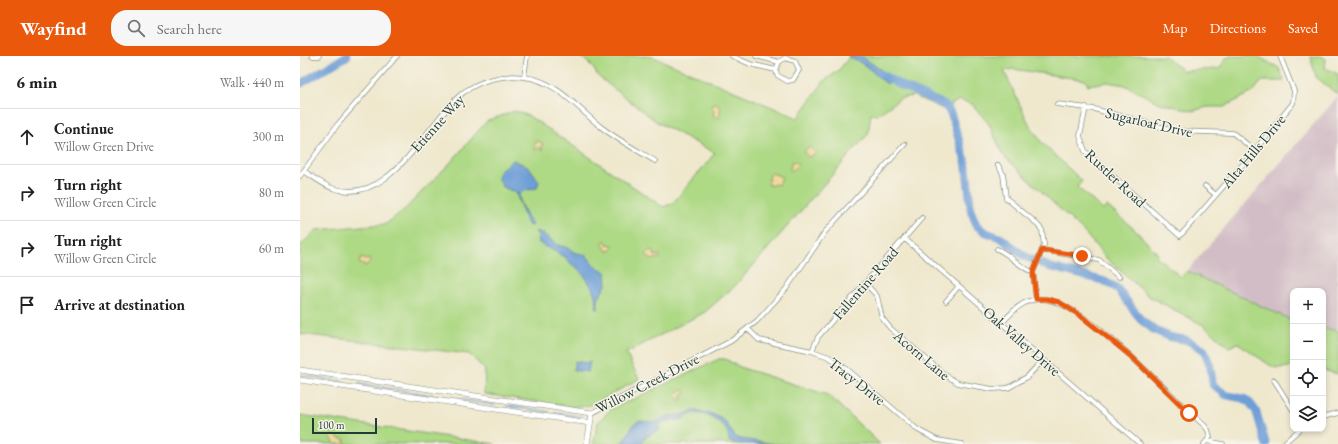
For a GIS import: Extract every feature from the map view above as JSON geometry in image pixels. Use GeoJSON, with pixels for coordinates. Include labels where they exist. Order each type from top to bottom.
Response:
{"type":"FeatureCollection","features":[{"type":"Feature","properties":{"kind":"street"},"geometry":{"type":"LineString","coordinates":[[312,56],[319,56]]}},
{"type":"Feature","properties":{"kind":"street"},"geometry":{"type":"LineString","coordinates":[[300,176],[338,124],[397,56]]}},
{"type":"Feature","properties":{"kind":"street"},"geometry":{"type":"LineString","coordinates":[[524,76],[527,56]]}},
{"type":"Feature","properties":{"kind":"street"},"geometry":{"type":"LineString","coordinates":[[732,56],[750,64],[776,70]]}},
{"type":"Feature","properties":{"kind":"street"},"geometry":{"type":"LineString","coordinates":[[756,56],[779,62]]}},
{"type":"Feature","properties":{"kind":"street","name":"Alta Hills Drive"},"geometry":{"type":"LineString","coordinates":[[1180,236],[1289,109],[1294,97],[1293,86],[1280,56]]}},
{"type":"Feature","properties":{"kind":"street"},"geometry":{"type":"LineString","coordinates":[[785,58],[795,62],[799,70],[796,77],[790,81],[787,81],[778,75],[776,70],[779,62],[785,58]]}},
{"type":"Feature","properties":{"kind":"street","name":"Etienne Way"},"geometry":{"type":"LineString","coordinates":[[304,171],[334,188],[355,190],[371,187],[380,183],[395,170],[463,93],[482,82],[494,78],[524,76],[544,82],[555,88],[610,134],[655,161]]}},
{"type":"Feature","properties":{"kind":"street","name":"Sugarloaf Drive"},"geometry":{"type":"LineString","coordinates":[[1056,104],[1086,107],[1176,131],[1233,133],[1254,150]]}},
{"type":"Feature","properties":{"kind":"street","name":"Rustler Road"},"geometry":{"type":"LineString","coordinates":[[1086,107],[1080,136],[1085,151],[1180,236]]}},
{"type":"Feature","properties":{"kind":"street","name":"Willow Creek Drive"},"geometry":{"type":"LineString","coordinates":[[300,370],[592,413],[730,341],[748,329],[778,300],[832,223],[864,192],[905,144]]}},
{"type":"Feature","properties":{"kind":"street"},"geometry":{"type":"LineString","coordinates":[[998,165],[1003,174],[1006,198],[1035,222],[1042,230],[1044,240],[1042,250],[1038,256],[1034,270],[1036,299]]}},
{"type":"Feature","properties":{"kind":"street"},"geometry":{"type":"LineString","coordinates":[[1205,186],[1216,195]]}},
{"type":"Feature","properties":{"kind":"street","name":"Fallentine Road"},"geometry":{"type":"LineString","coordinates":[[812,351],[818,337],[922,218]]}},
{"type":"Feature","properties":{"kind":"street","name":"Oak Valley Drive"},"geometry":{"type":"LineString","coordinates":[[904,238],[1140,444]]}},
{"type":"Feature","properties":{"kind":"street"},"geometry":{"type":"LineString","coordinates":[[997,249],[1009,254],[1026,269],[1034,270]]}},
{"type":"Feature","properties":{"kind":"street"},"geometry":{"type":"LineString","coordinates":[[1042,250],[1099,260],[1119,277]]}},
{"type":"Feature","properties":{"kind":"street","name":"Acorn Lane"},"geometry":{"type":"LineString","coordinates":[[865,283],[876,296],[882,318],[890,328],[945,375],[958,383],[992,389],[1008,388],[1027,378],[1043,360]]}},
{"type":"Feature","properties":{"kind":"street"},"geometry":{"type":"LineString","coordinates":[[946,301],[959,286]]}},
{"type":"Feature","properties":{"kind":"street"},"geometry":{"type":"LineString","coordinates":[[1002,324],[1016,308],[1028,301],[1036,299],[1053,300],[1063,304],[1114,342],[1208,430],[1210,437],[1206,443]]}},
{"type":"Feature","properties":{"kind":"street","name":"Tracy Drive"},"geometry":{"type":"LineString","coordinates":[[748,329],[759,340],[812,351],[839,363],[918,430],[938,440],[962,444]]}},
{"type":"Feature","properties":{"kind":"street","name":"Willow Creek Drive"},"geometry":{"type":"LineString","coordinates":[[300,380],[590,423]]}},
{"type":"Feature","properties":{"kind":"street"},"geometry":{"type":"LineString","coordinates":[[1274,380],[1290,405]]}},
{"type":"Feature","properties":{"kind":"street"},"geometry":{"type":"LineString","coordinates":[[587,444],[592,413]]}},
{"type":"Feature","properties":{"kind":"street"},"geometry":{"type":"LineString","coordinates":[[1326,416],[1338,413]]}},
{"type":"Feature","properties":{"kind":"street"},"geometry":{"type":"LineString","coordinates":[[1283,444],[1297,432]]}},
{"type":"Feature","properties":{"kind":"street"},"geometry":{"type":"LineString","coordinates":[[1206,443],[1223,444]]}},
{"type":"Feature","properties":{"kind":"shaded area"},"geometry":{"type":"Polygon","coordinates":[[[1338,96],[1338,331],[1326,329],[1326,288],[1290,288],[1290,320],[1187,271],[1338,96]]]}},
{"type":"Feature","properties":{"kind":"green space"},"geometry":{"type":"Polygon","coordinates":[[[580,56],[651,56],[798,118],[824,81],[838,71],[850,56],[1165,56],[1183,71],[1217,69],[1221,67],[1225,59],[1230,56],[1257,56],[1279,68],[1284,81],[1262,81],[1253,92],[1224,107],[1207,107],[1192,111],[1157,102],[1125,85],[1107,82],[1088,85],[1085,80],[1013,69],[1004,71],[1028,122],[1042,143],[1082,181],[1077,187],[1103,210],[1107,206],[1134,229],[1158,254],[1156,256],[1181,277],[1187,271],[1290,320],[1290,367],[1276,368],[1238,343],[1229,347],[1203,325],[1150,297],[1107,259],[1084,232],[1003,155],[989,124],[972,104],[959,100],[943,109],[914,96],[901,98],[877,115],[871,114],[868,134],[736,285],[705,312],[626,353],[639,379],[594,404],[572,407],[484,394],[485,370],[469,354],[300,334],[300,246],[316,230],[386,224],[405,209],[451,162],[487,121],[515,111],[529,116],[663,207],[673,203],[715,153],[657,122],[599,77],[591,65],[580,56]]]}},
{"type":"Feature","properties":{"kind":"green space"},"geometry":{"type":"Polygon","coordinates":[[[1310,56],[1320,56],[1326,59],[1325,68],[1338,74],[1338,95],[1316,77],[1310,56]]]}},
{"type":"Feature","properties":{"kind":"green space"},"geometry":{"type":"Polygon","coordinates":[[[1326,329],[1338,331],[1338,374],[1326,371],[1326,329]]]}},
{"type":"Feature","properties":{"kind":"green space"},"geometry":{"type":"Polygon","coordinates":[[[719,359],[725,359],[742,368],[828,395],[880,444],[593,444],[598,422],[610,410],[719,359]]]}},
{"type":"Feature","properties":{"kind":"green space"},"geometry":{"type":"Polygon","coordinates":[[[300,415],[495,444],[300,444],[300,415]]]}},
{"type":"Feature","properties":{"kind":"sand"},"geometry":{"type":"Polygon","coordinates":[[[713,103],[717,103],[720,108],[719,118],[713,115],[714,110],[711,106],[713,103]]]}},
{"type":"Feature","properties":{"kind":"sand"},"geometry":{"type":"Polygon","coordinates":[[[539,141],[542,143],[542,151],[539,147],[534,149],[535,143],[539,141]]]}},
{"type":"Feature","properties":{"kind":"sand"},"geometry":{"type":"Polygon","coordinates":[[[809,147],[815,151],[815,154],[808,157],[804,152],[809,147]]]}},
{"type":"Feature","properties":{"kind":"sand"},"geometry":{"type":"Polygon","coordinates":[[[792,161],[799,164],[792,171],[790,169],[792,161]]]}},
{"type":"Feature","properties":{"kind":"sand"},"geometry":{"type":"Polygon","coordinates":[[[772,173],[782,177],[778,185],[774,184],[771,186],[768,184],[770,174],[772,173]]]}},
{"type":"Feature","properties":{"kind":"sand"},"geometry":{"type":"Polygon","coordinates":[[[605,240],[607,244],[613,245],[611,251],[607,251],[602,243],[605,240]]]}},
{"type":"Feature","properties":{"kind":"sand"},"geometry":{"type":"Polygon","coordinates":[[[650,250],[654,252],[655,256],[660,255],[660,258],[651,260],[646,254],[650,250]]]}},
{"type":"Feature","properties":{"kind":"sand"},"geometry":{"type":"Polygon","coordinates":[[[361,257],[366,260],[370,259],[370,262],[366,266],[359,263],[361,257]]]}},
{"type":"Feature","properties":{"kind":"sand"},"geometry":{"type":"Polygon","coordinates":[[[681,390],[685,390],[686,393],[682,395],[681,401],[675,395],[681,390]]]}},
{"type":"Feature","properties":{"kind":"sand"},"geometry":{"type":"Polygon","coordinates":[[[333,434],[340,439],[344,439],[346,444],[335,444],[330,436],[333,434]]]}},
{"type":"Feature","properties":{"kind":"water"},"geometry":{"type":"Polygon","coordinates":[[[847,56],[861,56],[891,77],[887,84],[863,64],[847,56]]]}},
{"type":"Feature","properties":{"kind":"water"},"geometry":{"type":"Polygon","coordinates":[[[513,160],[529,167],[539,181],[537,188],[519,192],[520,203],[532,225],[529,226],[516,193],[503,187],[498,179],[498,173],[513,160]]]}},
{"type":"Feature","properties":{"kind":"water"},"geometry":{"type":"Polygon","coordinates":[[[536,231],[543,234],[558,245],[571,249],[573,252],[586,255],[595,266],[606,272],[607,283],[598,300],[598,310],[596,308],[597,304],[594,294],[583,274],[567,260],[565,256],[562,256],[539,243],[538,235],[535,232],[536,231]]]}},
{"type":"Feature","properties":{"kind":"water"},"geometry":{"type":"Polygon","coordinates":[[[575,361],[585,363],[590,361],[588,372],[573,370],[575,361]]]}},
{"type":"Feature","properties":{"kind":"water"},"geometry":{"type":"Polygon","coordinates":[[[696,410],[713,414],[725,421],[736,438],[773,444],[739,444],[729,441],[726,429],[718,421],[697,413],[678,420],[669,420],[659,425],[659,430],[644,438],[642,444],[621,444],[635,423],[639,421],[655,422],[668,416],[681,415],[696,410]]]}},
{"type":"Feature","properties":{"kind":"waterway"},"geometry":{"type":"LineString","coordinates":[[300,84],[347,56]]}},
{"type":"Feature","properties":{"kind":"waterway"},"geometry":{"type":"LineString","coordinates":[[881,74],[902,86],[945,105],[951,114],[966,163],[971,211],[977,226],[985,232],[1001,238],[1026,257],[1050,267],[1104,281],[1117,288],[1141,320],[1154,330],[1170,337],[1187,340],[1204,350],[1210,365],[1213,385],[1226,395],[1245,399],[1250,403],[1256,411],[1266,444]]}},
{"type":"Feature","properties":{"kind":"waterway"},"geometry":{"type":"LineString","coordinates":[[300,375],[345,382]]}},
{"type":"Feature","properties":{"kind":"waterway"},"geometry":{"type":"LineString","coordinates":[[358,384],[495,405]]}},
{"type":"Feature","properties":{"kind":"waterway"},"geometry":{"type":"LineString","coordinates":[[507,406],[549,412]]}},
{"type":"Feature","properties":{"kind":"waterway"},"geometry":{"type":"LineString","coordinates":[[555,413],[583,417]]}},
{"type":"Feature","properties":{"kind":"route"},"geometry":{"type":"LineString","coordinates":[[1082,256],[1042,250],[1038,256],[1033,272],[1036,299],[1047,299],[1059,302],[1081,316],[1132,357],[1189,413]]}}]}
